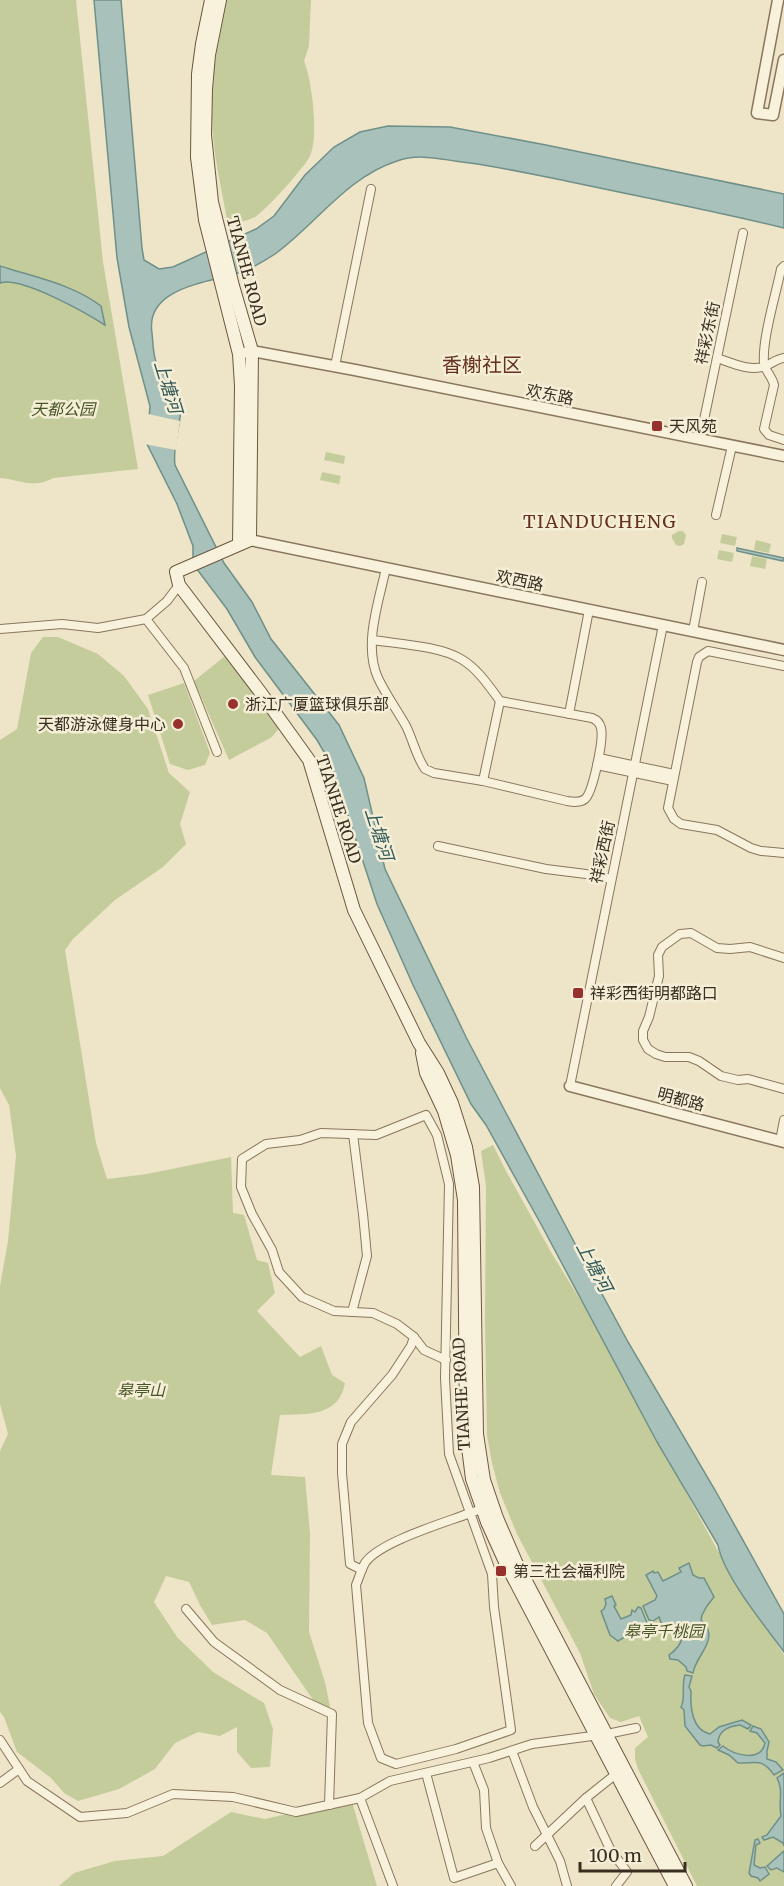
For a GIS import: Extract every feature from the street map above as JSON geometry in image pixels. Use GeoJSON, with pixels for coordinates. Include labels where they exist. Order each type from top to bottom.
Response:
{"type":"FeatureCollection","features":[{"type":"Feature","properties":{"kind":"main road","name":"TIANHE ROAD"},"geometry":{"type":"LineString","coordinates":[[211,0],[202,44],[197,98],[197,157],[206,220],[228,289],[252,351],[245,542]]}},
{"type":"Feature","properties":{"kind":"main road","name":"TIANHE ROAD"},"geometry":{"type":"LineString","coordinates":[[220,0],[209,54],[205,135],[212,202],[239,354],[245,542]]}},
{"type":"Feature","properties":{"kind":"main road"},"geometry":{"type":"LineString","coordinates":[[179,585],[176,572],[245,542]]}},
{"type":"Feature","properties":{"kind":"main road","name":"TIANHE ROAD"},"geometry":{"type":"LineString","coordinates":[[179,585],[309,760],[354,909],[419,1043],[438,1072],[452,1103],[466,1147],[473,1187],[477,1434],[484,1480],[516,1562],[602,1734],[616,1774],[675,1886]]}},
{"type":"Feature","properties":{"kind":"main road","name":"TIANHE ROAD"},"geometry":{"type":"LineString","coordinates":[[419,1043],[426,1073],[444,1111],[457,1155],[464,1200],[466,1431],[472,1479],[482,1509],[506,1564],[686,1886]]}},
{"type":"Feature","properties":{"kind":"street"},"geometry":{"type":"LineString","coordinates":[[778,0],[757,113],[773,115],[784,60]]}},
{"type":"Feature","properties":{"kind":"street"},"geometry":{"type":"LineString","coordinates":[[335,366],[371,189]]}},
{"type":"Feature","properties":{"kind":"street","name":"祥彩东街"},"geometry":{"type":"LineString","coordinates":[[700,440],[743,233]]}},
{"type":"Feature","properties":{"kind":"street"},"geometry":{"type":"LineString","coordinates":[[784,266],[764,350],[764,367],[772,377],[774,384],[764,429],[769,435],[784,440]]}},
{"type":"Feature","properties":{"kind":"street","name":"欢东路"},"geometry":{"type":"LineString","coordinates":[[239,354],[252,351],[335,366],[784,456]]}},
{"type":"Feature","properties":{"kind":"street"},"geometry":{"type":"LineString","coordinates":[[717,358],[749,368],[764,367],[784,358]]}},
{"type":"Feature","properties":{"kind":"street"},"geometry":{"type":"LineString","coordinates":[[716,515],[732,446]]}},
{"type":"Feature","properties":{"kind":"street","name":"欢西路"},"geometry":{"type":"LineString","coordinates":[[245,542],[386,568],[784,650]]}},
{"type":"Feature","properties":{"kind":"street"},"geometry":{"type":"LineString","coordinates":[[373,640],[440,651],[461,659],[501,701],[592,718],[600,724],[602,730],[598,762],[588,796],[583,801],[576,802],[483,781],[434,773],[425,769],[407,728],[377,677],[372,652],[373,640],[386,568]]}},
{"type":"Feature","properties":{"kind":"street"},"geometry":{"type":"LineString","coordinates":[[693,632],[702,582]]}},
{"type":"Feature","properties":{"kind":"street"},"geometry":{"type":"LineString","coordinates":[[0,629],[62,624],[98,628],[146,619],[167,601],[179,585]]}},
{"type":"Feature","properties":{"kind":"street"},"geometry":{"type":"LineString","coordinates":[[569,714],[589,610]]}},
{"type":"Feature","properties":{"kind":"street"},"geometry":{"type":"LineString","coordinates":[[146,619],[184,668],[216,752]]}},
{"type":"Feature","properties":{"kind":"street","name":"祥彩西街"},"geometry":{"type":"LineString","coordinates":[[570,1086],[663,626]]}},
{"type":"Feature","properties":{"kind":"street"},"geometry":{"type":"LineString","coordinates":[[784,666],[708,651],[699,657],[668,808],[674,819],[681,824],[717,830],[761,851],[784,853]]}},
{"type":"Feature","properties":{"kind":"street"},"geometry":{"type":"LineString","coordinates":[[483,781],[501,701]]}},
{"type":"Feature","properties":{"kind":"street"},"geometry":{"type":"LineString","coordinates":[[598,762],[674,777]]}},
{"type":"Feature","properties":{"kind":"street"},"geometry":{"type":"LineString","coordinates":[[438,846],[546,869],[611,879]]}},
{"type":"Feature","properties":{"kind":"street"},"geometry":{"type":"LineString","coordinates":[[784,958],[750,947],[717,948],[691,933],[680,934],[662,947],[658,955],[659,976],[649,1017],[643,1031],[643,1040],[648,1049],[656,1054],[665,1057],[689,1057],[721,1076],[784,1089]]}},
{"type":"Feature","properties":{"kind":"street","name":"明都路"},"geometry":{"type":"LineString","coordinates":[[570,1086],[782,1141]]}},
{"type":"Feature","properties":{"kind":"street"},"geometry":{"type":"LineString","coordinates":[[446,1360],[424,1350],[414,1337],[397,1324],[373,1313],[334,1311],[302,1297],[279,1272],[272,1250],[252,1214],[241,1187],[242,1160],[266,1144],[300,1140],[321,1133],[376,1135],[426,1115],[437,1135],[449,1184],[446,1360],[449,1454],[470,1513],[492,1574],[494,1607],[511,1730],[456,1749],[396,1764],[381,1758],[368,1723],[356,1585],[366,1562],[393,1542],[470,1513],[482,1509]]}},
{"type":"Feature","properties":{"kind":"street"},"geometry":{"type":"LineString","coordinates":[[782,1141],[784,1120]]}},
{"type":"Feature","properties":{"kind":"street"},"geometry":{"type":"LineString","coordinates":[[352,1312],[367,1256],[353,1134]]}},
{"type":"Feature","properties":{"kind":"street"},"geometry":{"type":"LineString","coordinates":[[362,1570],[350,1564],[342,1473],[342,1444],[351,1422],[392,1375],[411,1346],[414,1337]]}},
{"type":"Feature","properties":{"kind":"street"},"geometry":{"type":"LineString","coordinates":[[186,1609],[214,1642],[280,1690],[332,1714],[329,1805]]}},
{"type":"Feature","properties":{"kind":"street"},"geometry":{"type":"LineString","coordinates":[[0,1740],[27,1781],[80,1817],[127,1813],[173,1794],[233,1797],[296,1812],[360,1798],[390,1781],[532,1744],[636,1728]]}},
{"type":"Feature","properties":{"kind":"street"},"geometry":{"type":"LineString","coordinates":[[512,1750],[533,1807],[560,1861],[567,1886]]}},
{"type":"Feature","properties":{"kind":"street"},"geometry":{"type":"LineString","coordinates":[[473,1761],[484,1790],[486,1828],[498,1863],[511,1886]]}},
{"type":"Feature","properties":{"kind":"street"},"geometry":{"type":"LineString","coordinates":[[0,1783],[19,1769]]}},
{"type":"Feature","properties":{"kind":"street"},"geometry":{"type":"LineString","coordinates":[[426,1773],[454,1878],[498,1863]]}},
{"type":"Feature","properties":{"kind":"street"},"geometry":{"type":"LineString","coordinates":[[535,1846],[586,1798],[616,1774]]}},
{"type":"Feature","properties":{"kind":"street"},"geometry":{"type":"LineString","coordinates":[[360,1798],[393,1886]]}},
{"type":"Feature","properties":{"kind":"street"},"geometry":{"type":"LineString","coordinates":[[586,1798],[610,1849],[627,1872],[616,1886]]}},
{"type":"Feature","properties":{"kind":"green space","name":"天都公园"},"geometry":{"type":"Polygon","coordinates":[[[0,0],[76,0],[103,262],[138,469],[53,478],[40,483],[0,478],[0,0]]]}},
{"type":"Feature","properties":{"kind":"green space"},"geometry":{"type":"Polygon","coordinates":[[[224,0],[311,0],[309,46],[304,61],[312,94],[314,122],[313,147],[310,156],[293,179],[255,217],[228,225],[216,159],[212,120],[217,45],[224,0]]]}},
{"type":"Feature","properties":{"kind":"green space"},"geometry":{"type":"Polygon","coordinates":[[[326,452],[345,456],[344,464],[324,460],[326,452]]]}},
{"type":"Feature","properties":{"kind":"green space"},"geometry":{"type":"Polygon","coordinates":[[[322,472],[341,476],[339,484],[320,480],[322,472]]]}},
{"type":"Feature","properties":{"kind":"green space"},"geometry":{"type":"Polygon","coordinates":[[[641,517],[647,522],[649,518],[656,519],[653,529],[650,529],[647,524],[636,522],[641,517]]]}},
{"type":"Feature","properties":{"kind":"green space"},"geometry":{"type":"Polygon","coordinates":[[[683,531],[686,535],[684,544],[680,546],[676,545],[672,538],[672,535],[683,531]]]}},
{"type":"Feature","properties":{"kind":"green space"},"geometry":{"type":"Polygon","coordinates":[[[722,534],[737,537],[735,546],[720,543],[722,534]]]}},
{"type":"Feature","properties":{"kind":"green space"},"geometry":{"type":"Polygon","coordinates":[[[756,540],[771,544],[769,553],[754,550],[756,540]]]}},
{"type":"Feature","properties":{"kind":"green space"},"geometry":{"type":"Polygon","coordinates":[[[719,550],[734,553],[732,562],[717,559],[719,550]]]}},
{"type":"Feature","properties":{"kind":"green space"},"geometry":{"type":"Polygon","coordinates":[[[752,556],[767,559],[765,569],[750,566],[752,556]]]}},
{"type":"Feature","properties":{"kind":"green space","name":"皋亭山"},"geometry":{"type":"Polygon","coordinates":[[[43,637],[58,637],[98,654],[124,676],[148,709],[169,773],[190,792],[180,824],[186,844],[163,867],[115,900],[73,939],[65,950],[96,1143],[107,1179],[147,1174],[231,1157],[233,1213],[244,1215],[257,1260],[268,1263],[275,1293],[257,1311],[300,1357],[321,1346],[332,1375],[345,1383],[342,1394],[329,1408],[311,1413],[280,1415],[271,1475],[305,1477],[310,1533],[309,1632],[325,1682],[330,1707],[318,1707],[267,1633],[245,1620],[212,1625],[189,1582],[166,1576],[154,1602],[177,1637],[213,1672],[264,1703],[273,1729],[270,1767],[251,1768],[237,1752],[237,1727],[220,1736],[198,1732],[175,1743],[155,1769],[119,1789],[78,1801],[64,1793],[51,1778],[17,1752],[0,1712],[0,1451],[8,1434],[0,1404],[0,1286],[8,1241],[16,1156],[9,1105],[0,1088],[0,740],[17,729],[31,653],[43,637]]]}},
{"type":"Feature","properties":{"kind":"green space","name":"浙江广厦篮球俱乐部"},"geometry":{"type":"Polygon","coordinates":[[[225,656],[280,727],[272,737],[229,760],[194,681],[225,656]]]}},
{"type":"Feature","properties":{"kind":"green space","name":"天都游泳健身中心"},"geometry":{"type":"Polygon","coordinates":[[[184,683],[210,753],[205,765],[188,770],[170,764],[148,695],[184,683]]]}},
{"type":"Feature","properties":{"kind":"green space","name":"皋亭千桃园"},"geometry":{"type":"Polygon","coordinates":[[[493,1145],[718,1551],[784,1655],[784,1886],[697,1886],[638,1769],[635,1748],[648,1737],[639,1716],[621,1722],[610,1718],[594,1694],[580,1653],[517,1534],[500,1493],[487,1435],[486,1186],[481,1151],[493,1145]]]}},
{"type":"Feature","properties":{"kind":"green space"},"geometry":{"type":"Polygon","coordinates":[[[352,1802],[377,1886],[59,1886],[74,1873],[115,1861],[163,1856],[231,1812],[265,1819],[352,1802]]]}},
{"type":"Feature","properties":{"kind":"water","name":"上塘河"},"geometry":{"type":"Polygon","coordinates":[[[94,0],[121,0],[142,248],[144,260],[159,269],[173,267],[256,229],[274,216],[305,175],[334,147],[360,132],[388,126],[450,127],[784,194],[784,228],[495,167],[433,158],[404,159],[379,168],[363,178],[266,260],[240,272],[179,290],[167,297],[158,306],[152,318],[152,333],[157,365],[180,396],[175,465],[224,563],[252,602],[271,639],[339,725],[364,778],[385,869],[467,1039],[582,1257],[628,1342],[715,1490],[784,1614],[784,1652],[728,1571],[718,1545],[657,1442],[542,1226],[486,1125],[471,1104],[413,985],[377,904],[331,764],[317,740],[255,657],[227,609],[193,564],[193,546],[177,504],[147,444],[150,406],[129,327],[117,258],[94,0]]]}},
{"type":"Feature","properties":{"kind":"water"},"geometry":{"type":"Polygon","coordinates":[[[0,266],[52,282],[90,298],[101,306],[105,325],[37,290],[10,282],[0,283],[0,266]]]}},
{"type":"Feature","properties":{"kind":"water"},"geometry":{"type":"Polygon","coordinates":[[[737,548],[784,558],[783,561],[737,551],[737,548]]]}},
{"type":"Feature","properties":{"kind":"water"},"geometry":{"type":"Polygon","coordinates":[[[689,1563],[693,1575],[704,1578],[714,1597],[702,1615],[701,1620],[709,1633],[708,1640],[693,1673],[687,1671],[678,1660],[670,1659],[669,1655],[682,1638],[681,1629],[671,1622],[667,1626],[662,1625],[659,1617],[653,1621],[649,1620],[643,1606],[655,1600],[657,1596],[646,1575],[653,1571],[658,1572],[663,1581],[681,1572],[679,1568],[689,1563]]]}},
{"type":"Feature","properties":{"kind":"water"},"geometry":{"type":"Polygon","coordinates":[[[612,1596],[621,1619],[631,1615],[632,1610],[635,1612],[638,1607],[641,1608],[647,1623],[618,1641],[610,1635],[601,1611],[606,1604],[605,1599],[612,1596]]]}},
{"type":"Feature","properties":{"kind":"water"},"geometry":{"type":"Polygon","coordinates":[[[685,1675],[692,1676],[689,1687],[691,1704],[693,1717],[699,1728],[710,1734],[719,1727],[742,1720],[751,1725],[748,1729],[740,1725],[725,1729],[720,1734],[718,1742],[720,1745],[717,1748],[711,1745],[700,1745],[685,1726],[684,1710],[681,1707],[685,1675]]]}},
{"type":"Feature","properties":{"kind":"water"},"geometry":{"type":"Polygon","coordinates":[[[753,1726],[761,1729],[769,1742],[767,1759],[776,1762],[783,1770],[774,1775],[762,1764],[738,1763],[729,1755],[718,1750],[723,1746],[740,1754],[758,1753],[765,1743],[757,1733],[750,1731],[753,1726]]]}},
{"type":"Feature","properties":{"kind":"water"},"geometry":{"type":"Polygon","coordinates":[[[784,1773],[784,1846],[773,1837],[764,1840],[762,1837],[767,1835],[781,1816],[780,1787],[777,1778],[784,1773]]]}},
{"type":"Feature","properties":{"kind":"water"},"geometry":{"type":"Polygon","coordinates":[[[758,1839],[760,1843],[756,1845],[754,1865],[760,1868],[765,1867],[769,1874],[760,1881],[749,1873],[755,1840],[758,1839]]]}},
{"type":"Feature","properties":{"kind":"water"},"geometry":{"type":"Polygon","coordinates":[[[784,1851],[784,1872],[777,1868],[771,1870],[767,1866],[784,1851]]]}},
{"type":"Feature","properties":{"kind":"pier"},"geometry":{"type":"Polygon","coordinates":[[[148,414],[180,421],[176,450],[144,444],[148,414]]]}},
{"type":"Feature","properties":{"kind":"place","name":"天风苑"},"geometry":{"type":"Point","coordinates":[657,426]}},
{"type":"Feature","properties":{"kind":"place","name":"浙江广厦篮球俱乐部"},"geometry":{"type":"Point","coordinates":[233,704]}},
{"type":"Feature","properties":{"kind":"place","name":"天都游泳健身中心"},"geometry":{"type":"Point","coordinates":[178,724]}},
{"type":"Feature","properties":{"kind":"place","name":"祥彩西街明都路口"},"geometry":{"type":"Point","coordinates":[578,993]}},
{"type":"Feature","properties":{"kind":"place","name":"第三社会福利院"},"geometry":{"type":"Point","coordinates":[501,1571]}},
{"type":"Feature","properties":{"kind":"district","name":"香榭社区"},"geometry":{"type":"Point","coordinates":[482,365]}},
{"type":"Feature","properties":{"kind":"district","name":"TIANDUCHENG"},"geometry":{"type":"Point","coordinates":[600,522]}}]}
